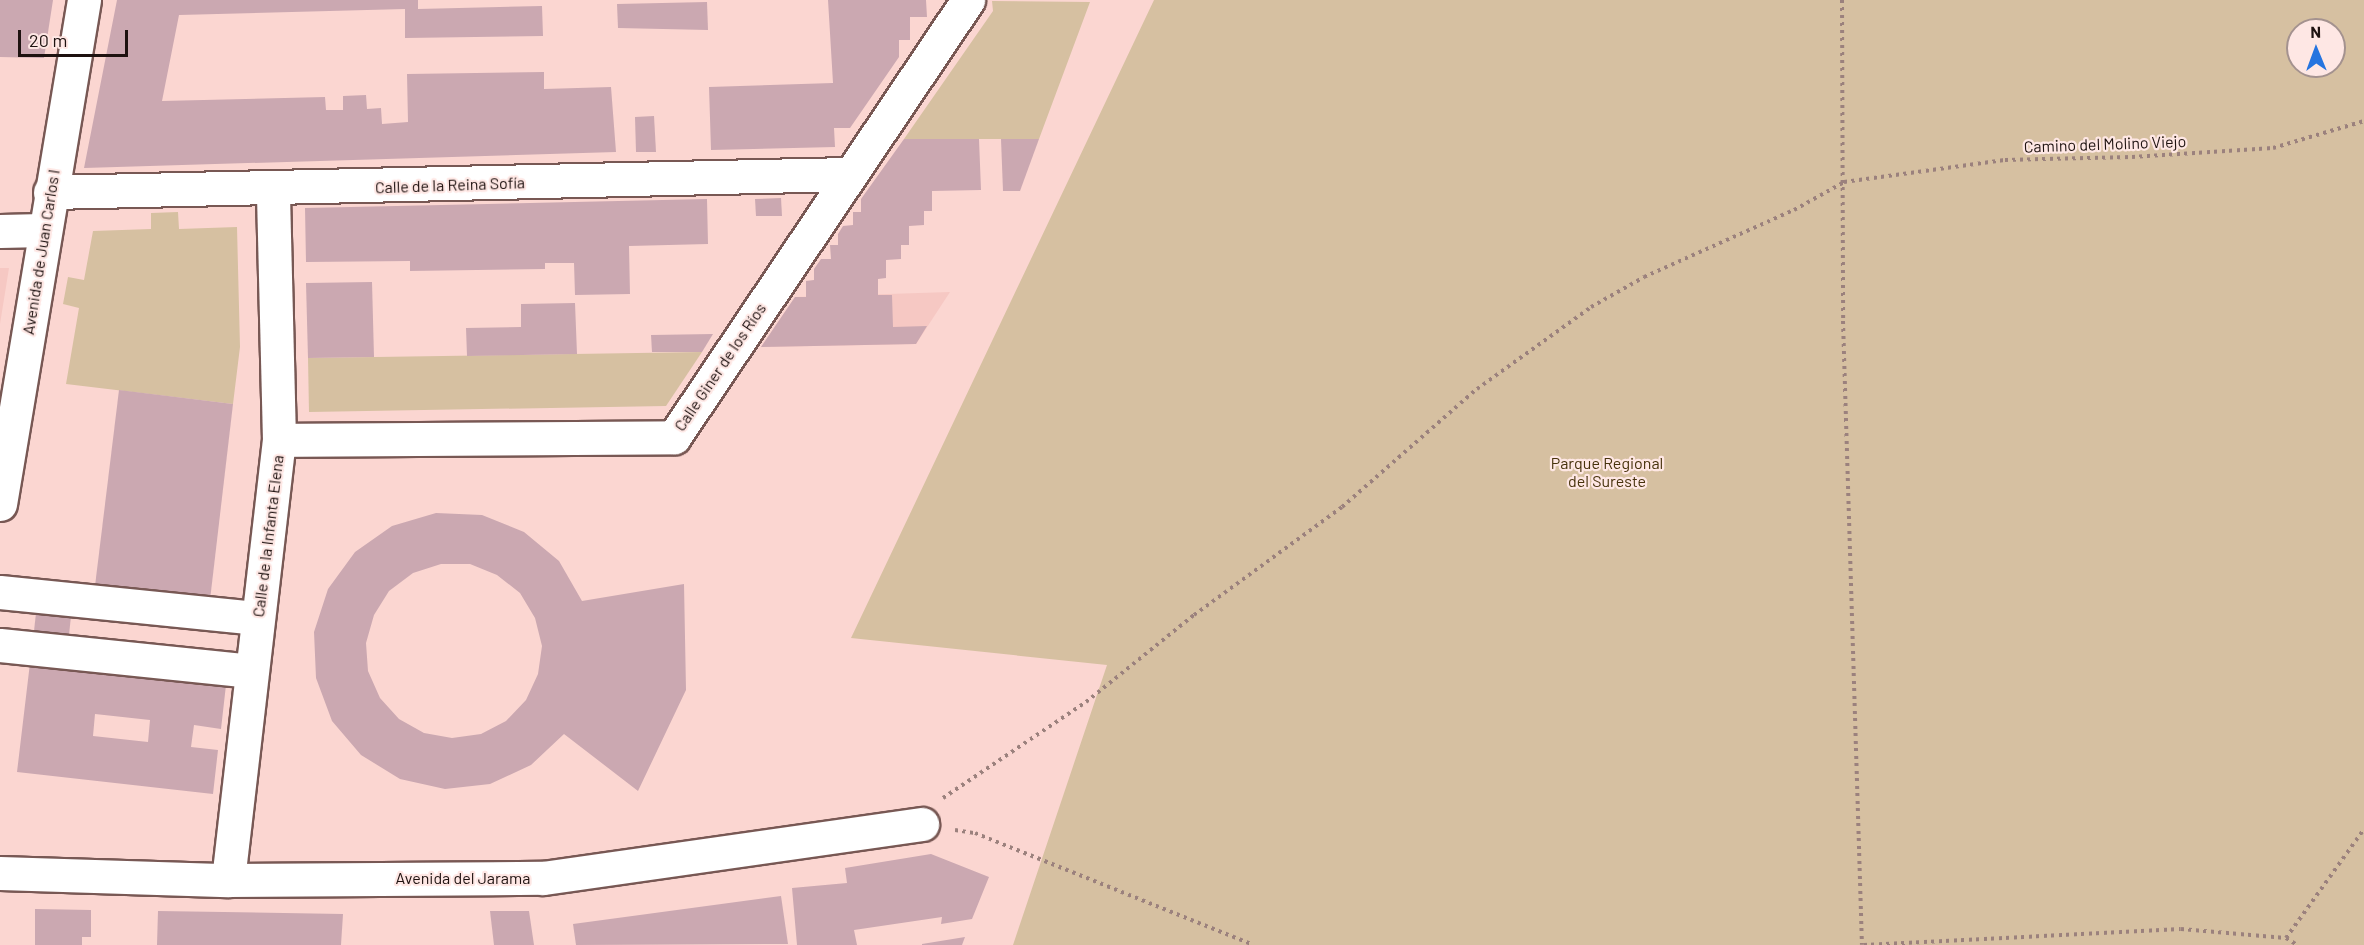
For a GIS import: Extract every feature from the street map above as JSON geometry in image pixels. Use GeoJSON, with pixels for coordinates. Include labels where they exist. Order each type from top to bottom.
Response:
{"type":"FeatureCollection","features":[{"type":"Feature","properties":{"kind":"street","name":"Avenida de Juan Carlos I"},"geometry":{"type":"LineString","coordinates":[[0,504],[43,230],[84,0]]}},
{"type":"Feature","properties":{"kind":"street","name":"Calle Giner de los Ríos"},"geometry":{"type":"LineString","coordinates":[[279,440],[674,437],[968,0]]}},
{"type":"Feature","properties":{"kind":"street","name":"Calle de la Reina Sofía"},"geometry":{"type":"LineString","coordinates":[[50,192],[273,190],[850,174]]}},
{"type":"Feature","properties":{"kind":"street","name":"Calle de la Infanta Elena"},"geometry":{"type":"LineString","coordinates":[[228,880],[279,440],[273,190]]}},
{"type":"Feature","properties":{"kind":"street"},"geometry":{"type":"LineString","coordinates":[[0,231],[43,230]]}},
{"type":"Feature","properties":{"kind":"street"},"geometry":{"type":"LineString","coordinates":[[0,592],[258,618]]}},
{"type":"Feature","properties":{"kind":"street"},"geometry":{"type":"LineString","coordinates":[[0,645],[252,671]]}},
{"type":"Feature","properties":{"kind":"street","name":"Avenida del Jarama"},"geometry":{"type":"LineString","coordinates":[[0,873],[228,880],[543,878],[922,824]]}},
{"type":"Feature","properties":{"kind":"path"},"geometry":{"type":"LineString","coordinates":[[1842,0],[1843,321],[1863,945],[2181,929],[2286,938],[2297,945]]}},
{"type":"Feature","properties":{"kind":"path","name":"Camino del Molino Viejo"},"geometry":{"type":"LineString","coordinates":[[1844,182],[2005,160],[2132,158],[2273,148],[2364,121]]}},
{"type":"Feature","properties":{"kind":"path"},"geometry":{"type":"LineString","coordinates":[[1253,945],[975,833],[922,824],[945,794],[1086,702],[1194,615],[1342,507],[1477,389],[1542,341],[1644,277],[1784,215],[1844,182]]}},
{"type":"Feature","properties":{"kind":"path"},"geometry":{"type":"LineString","coordinates":[[2286,938],[2364,829]]}},
{"type":"Feature","properties":{"kind":"shaded area"},"geometry":{"type":"Polygon","coordinates":[[[0,268],[9,268],[0,324],[0,268]]]}},
{"type":"Feature","properties":{"kind":"shaded area"},"geometry":{"type":"Polygon","coordinates":[[[950,292],[916,344],[761,347],[795,297],[950,292]]]}},
{"type":"Feature","properties":{"kind":"green space","name":"Parque Regional del Sureste"},"geometry":{"type":"Polygon","coordinates":[[[1154,0],[2364,0],[2364,945],[1013,945],[1107,665],[851,638],[1154,0]]]}},
{"type":"Feature","properties":{"kind":"green space"},"geometry":{"type":"Polygon","coordinates":[[[992,1],[1090,2],[1039,139],[904,139],[993,11],[992,1]]]}},
{"type":"Feature","properties":{"kind":"green space"},"geometry":{"type":"Polygon","coordinates":[[[178,212],[179,229],[237,227],[240,347],[233,404],[66,384],[79,308],[63,304],[68,277],[84,280],[93,231],[151,229],[151,213],[178,212]]]}},
{"type":"Feature","properties":{"kind":"green space"},"geometry":{"type":"Polygon","coordinates":[[[702,352],[666,406],[309,412],[308,358],[702,352]]]}},
{"type":"Feature","properties":{"kind":"building"},"geometry":{"type":"Polygon","coordinates":[[[0,0],[53,0],[44,58],[0,57],[0,0]]]}},
{"type":"Feature","properties":{"kind":"building"},"geometry":{"type":"Polygon","coordinates":[[[117,0],[418,0],[418,9],[542,6],[543,36],[405,38],[405,9],[179,15],[162,101],[325,97],[326,110],[343,110],[343,96],[366,95],[367,109],[381,108],[382,124],[408,122],[407,74],[544,72],[544,89],[611,87],[616,152],[84,168],[117,0]]]}},
{"type":"Feature","properties":{"kind":"building"},"geometry":{"type":"Polygon","coordinates":[[[828,0],[926,0],[927,17],[910,17],[910,40],[899,40],[899,57],[850,128],[834,128],[835,147],[711,150],[709,87],[833,83],[828,0]]]}},
{"type":"Feature","properties":{"kind":"building"},"geometry":{"type":"Polygon","coordinates":[[[707,2],[708,30],[618,28],[617,4],[707,2]]]}},
{"type":"Feature","properties":{"kind":"building"},"geometry":{"type":"Polygon","coordinates":[[[654,116],[656,152],[636,152],[635,117],[654,116]]]}},
{"type":"Feature","properties":{"kind":"building"},"geometry":{"type":"Polygon","coordinates":[[[904,139],[979,139],[981,190],[932,191],[932,211],[924,211],[924,225],[909,226],[909,245],[901,245],[901,259],[886,260],[886,278],[878,279],[878,295],[892,295],[893,327],[927,326],[916,344],[761,347],[795,297],[806,297],[806,281],[814,280],[814,269],[821,259],[831,259],[830,245],[838,245],[838,234],[843,226],[853,225],[853,212],[861,212],[861,199],[904,139]]]}},
{"type":"Feature","properties":{"kind":"building"},"geometry":{"type":"Polygon","coordinates":[[[1001,139],[1039,139],[1020,191],[1003,191],[1001,139]]]}},
{"type":"Feature","properties":{"kind":"building"},"geometry":{"type":"Polygon","coordinates":[[[781,198],[782,216],[756,216],[755,199],[781,198]]]}},
{"type":"Feature","properties":{"kind":"building"},"geometry":{"type":"Polygon","coordinates":[[[707,199],[708,244],[629,246],[630,294],[575,295],[574,263],[545,263],[545,269],[410,271],[410,261],[306,262],[305,208],[707,199]]]}},
{"type":"Feature","properties":{"kind":"building"},"geometry":{"type":"Polygon","coordinates":[[[372,282],[374,357],[308,358],[306,283],[372,282]]]}},
{"type":"Feature","properties":{"kind":"building"},"geometry":{"type":"Polygon","coordinates":[[[575,303],[577,354],[467,356],[466,328],[521,327],[521,304],[575,303]]]}},
{"type":"Feature","properties":{"kind":"building"},"geometry":{"type":"Polygon","coordinates":[[[713,334],[702,352],[652,352],[651,335],[713,334]]]}},
{"type":"Feature","properties":{"kind":"building"},"geometry":{"type":"Polygon","coordinates":[[[119,390],[233,404],[210,600],[95,586],[119,390]]]}},
{"type":"Feature","properties":{"kind":"building"},"geometry":{"type":"Polygon","coordinates":[[[436,513],[482,515],[524,532],[559,561],[582,601],[684,584],[686,690],[638,791],[564,734],[531,765],[490,784],[445,789],[400,779],[361,755],[332,721],[316,678],[314,632],[328,589],[355,552],[392,526],[436,513]],[[441,564],[413,573],[389,591],[374,615],[366,643],[368,671],[380,698],[399,719],[424,733],[452,738],[481,734],[506,721],[526,700],[538,674],[542,646],[535,618],[520,593],[497,575],[470,564],[441,564]]]}},
{"type":"Feature","properties":{"kind":"building"},"geometry":{"type":"Polygon","coordinates":[[[36,613],[71,616],[69,635],[34,631],[36,613]]]}},
{"type":"Feature","properties":{"kind":"building"},"geometry":{"type":"Polygon","coordinates":[[[30,663],[226,685],[221,729],[194,725],[191,747],[218,750],[213,794],[17,772],[30,663]],[[95,714],[93,736],[148,742],[150,720],[95,714]]]}},
{"type":"Feature","properties":{"kind":"building"},"geometry":{"type":"Polygon","coordinates":[[[931,854],[989,877],[972,919],[941,924],[942,917],[854,930],[857,945],[797,945],[792,888],[847,883],[845,868],[931,854]]]}},
{"type":"Feature","properties":{"kind":"building"},"geometry":{"type":"Polygon","coordinates":[[[781,896],[788,944],[576,945],[573,924],[781,896]]]}},
{"type":"Feature","properties":{"kind":"building"},"geometry":{"type":"Polygon","coordinates":[[[35,909],[91,910],[91,937],[82,937],[82,945],[35,945],[35,909]]]}},
{"type":"Feature","properties":{"kind":"building"},"geometry":{"type":"Polygon","coordinates":[[[158,911],[343,914],[341,945],[157,945],[158,911]]]}},
{"type":"Feature","properties":{"kind":"building"},"geometry":{"type":"Polygon","coordinates":[[[490,911],[529,911],[534,945],[494,945],[490,911]]]}},
{"type":"Feature","properties":{"kind":"building"},"geometry":{"type":"Polygon","coordinates":[[[965,937],[962,945],[922,945],[922,944],[965,937]]]}}]}
